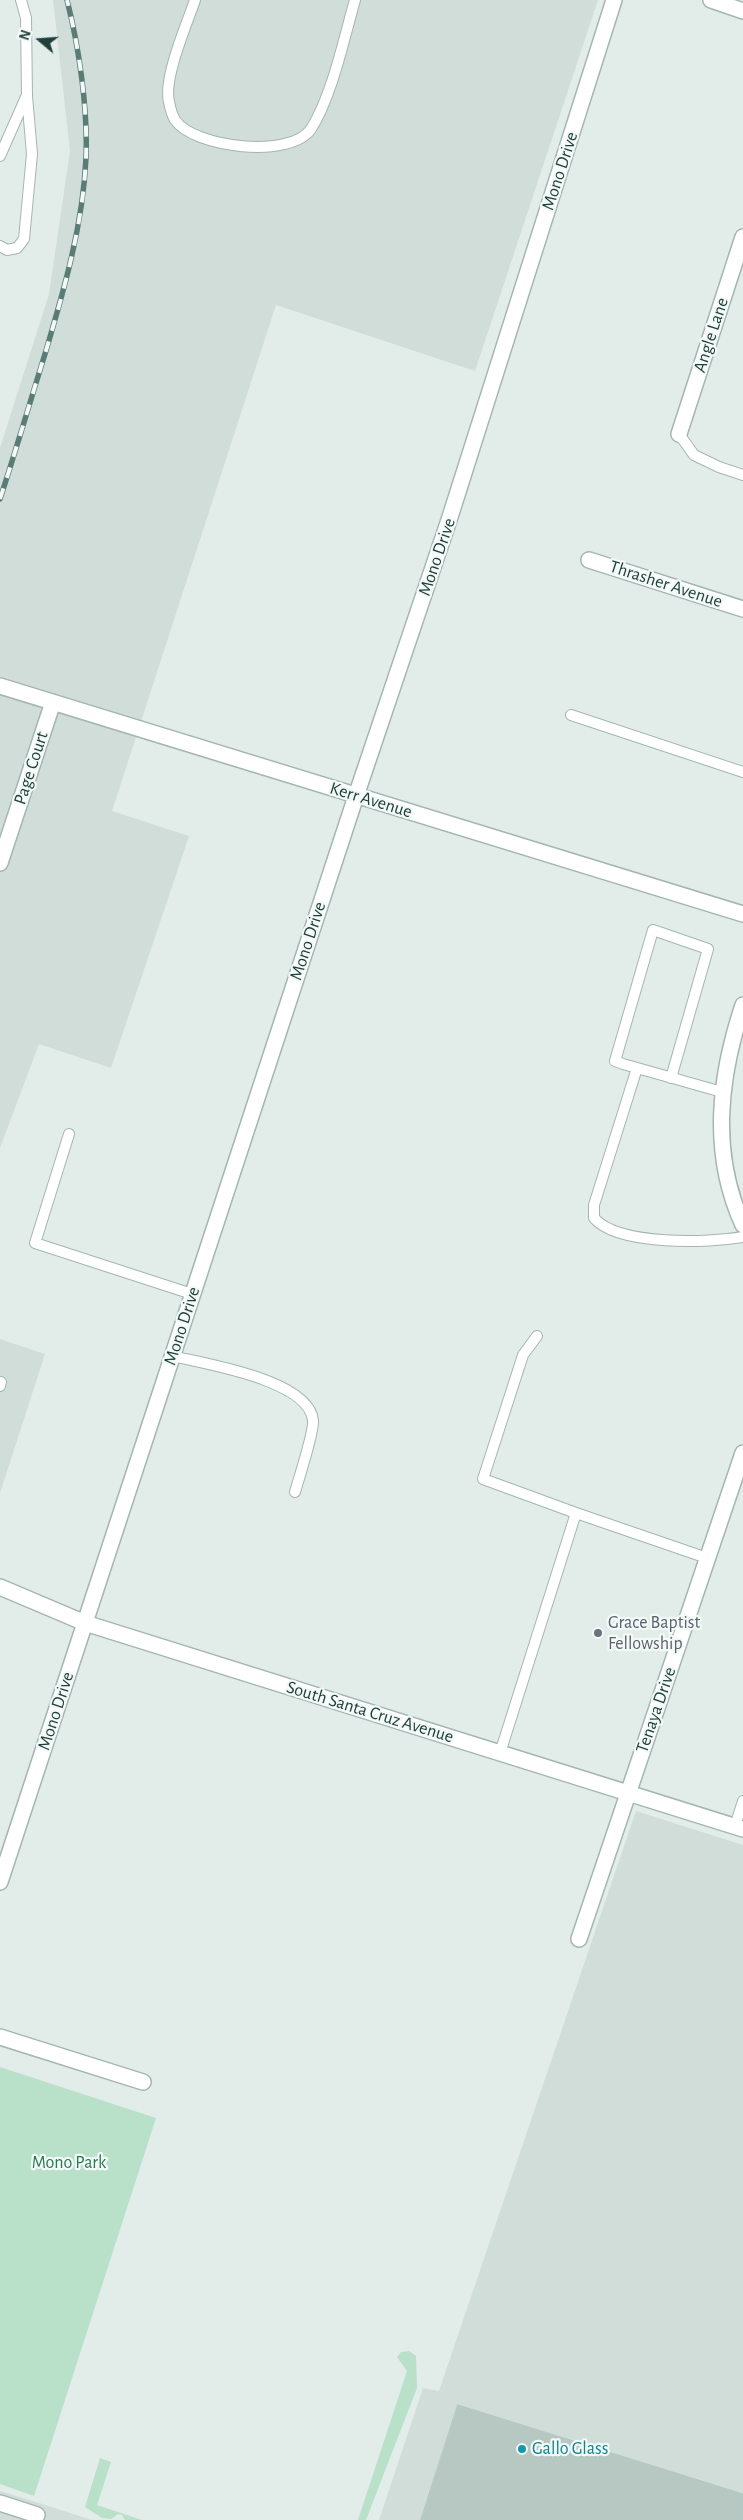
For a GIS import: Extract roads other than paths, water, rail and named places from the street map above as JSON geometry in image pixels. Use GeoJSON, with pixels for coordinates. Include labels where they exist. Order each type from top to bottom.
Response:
{"type":"FeatureCollection","features":[{"type":"Feature","properties":{"kind":"street","name":"Mono Drive"},"geometry":{"type":"LineString","coordinates":[[0,1882],[356,796],[453,508],[614,0]]}},
{"type":"Feature","properties":{"kind":"street"},"geometry":{"type":"LineString","coordinates":[[711,0],[743,11]]}},
{"type":"Feature","properties":{"kind":"street","name":"Angle Lane"},"geometry":{"type":"LineString","coordinates":[[678,434],[743,237]]}},
{"type":"Feature","properties":{"kind":"street","name":"Thrasher Avenue"},"geometry":{"type":"LineString","coordinates":[[589,560],[743,609]]}},
{"type":"Feature","properties":{"kind":"street","name":"Kerr Avenue"},"geometry":{"type":"LineString","coordinates":[[0,686],[743,914]]}},
{"type":"Feature","properties":{"kind":"street","name":"Page Court"},"geometry":{"type":"LineString","coordinates":[[0,863],[53,702]]}},
{"type":"Feature","properties":{"kind":"street"},"geometry":{"type":"LineString","coordinates":[[743,1005],[725,1066],[722,1092],[721,1142],[728,1179],[743,1224]]}},
{"type":"Feature","properties":{"kind":"street","name":"Tenaya Drive"},"geometry":{"type":"LineString","coordinates":[[579,1939],[743,1453]]}},
{"type":"Feature","properties":{"kind":"street","name":"South Santa Cruz Avenue"},"geometry":{"type":"LineString","coordinates":[[0,1587],[85,1623],[739,1828]]}},
{"type":"Feature","properties":{"kind":"street"},"geometry":{"type":"LineString","coordinates":[[0,2037],[143,2082]]}},
{"type":"Feature","properties":{"kind":"street"},"geometry":{"type":"LineString","coordinates":[[0,2504],[37,2515]]}},
{"type":"Feature","properties":{"kind":"lane"},"geometry":{"type":"LineString","coordinates":[[0,246],[7,250],[17,248],[24,238],[32,154],[26,96],[26,18],[21,0]]}},
{"type":"Feature","properties":{"kind":"lane"},"geometry":{"type":"LineString","coordinates":[[195,0],[171,71],[168,100],[175,120],[189,132],[210,140],[234,146],[263,147],[288,143],[310,130],[325,98],[355,0]]}},
{"type":"Feature","properties":{"kind":"lane"},"geometry":{"type":"LineString","coordinates":[[0,156],[26,96]]}},
{"type":"Feature","properties":{"kind":"lane"},"geometry":{"type":"LineString","coordinates":[[678,434],[694,455],[719,467],[743,475]]}},
{"type":"Feature","properties":{"kind":"lane"},"geometry":{"type":"LineString","coordinates":[[571,715],[743,772]]}},
{"type":"Feature","properties":{"kind":"lane"},"geometry":{"type":"LineString","coordinates":[[671,1078],[708,949],[653,930],[615,1061],[671,1078],[722,1092]]}},
{"type":"Feature","properties":{"kind":"lane"},"geometry":{"type":"LineString","coordinates":[[637,1068],[594,1205],[594,1218],[608,1228],[660,1240],[716,1242],[743,1237]]}},
{"type":"Feature","properties":{"kind":"lane"},"geometry":{"type":"LineString","coordinates":[[69,1134],[35,1244],[192,1294]]}},
{"type":"Feature","properties":{"kind":"lane"},"geometry":{"type":"LineString","coordinates":[[537,1336],[523,1355],[483,1479],[707,1558]]}},
{"type":"Feature","properties":{"kind":"lane"},"geometry":{"type":"LineString","coordinates":[[172,1356],[280,1385],[303,1398],[313,1420],[296,1492]]}},
{"type":"Feature","properties":{"kind":"lane"},"geometry":{"type":"LineString","coordinates":[[500,1753],[576,1513]]}},
{"type":"Feature","properties":{"kind":"lane"},"geometry":{"type":"LineString","coordinates":[[739,1828],[743,1801]]}},
{"type":"Feature","properties":{"kind":"railway"},"geometry":{"type":"LineString","coordinates":[[0,499],[59,306],[72,257],[81,208],[86,158],[86,119],[79,58],[67,0]]}},
{"type":"Feature","properties":{"kind":"place","name":"Grace Baptist Fellowship"},"geometry":{"type":"Point","coordinates":[598,1633]}},
{"type":"Feature","properties":{"kind":"place","name":"Gallo Glass"},"geometry":{"type":"Point","coordinates":[522,2449]}},
{"type":"Feature","properties":{"kind":"park label","name":"Mono Park"},"geometry":{"type":"Point","coordinates":[69,2163]}}]}
